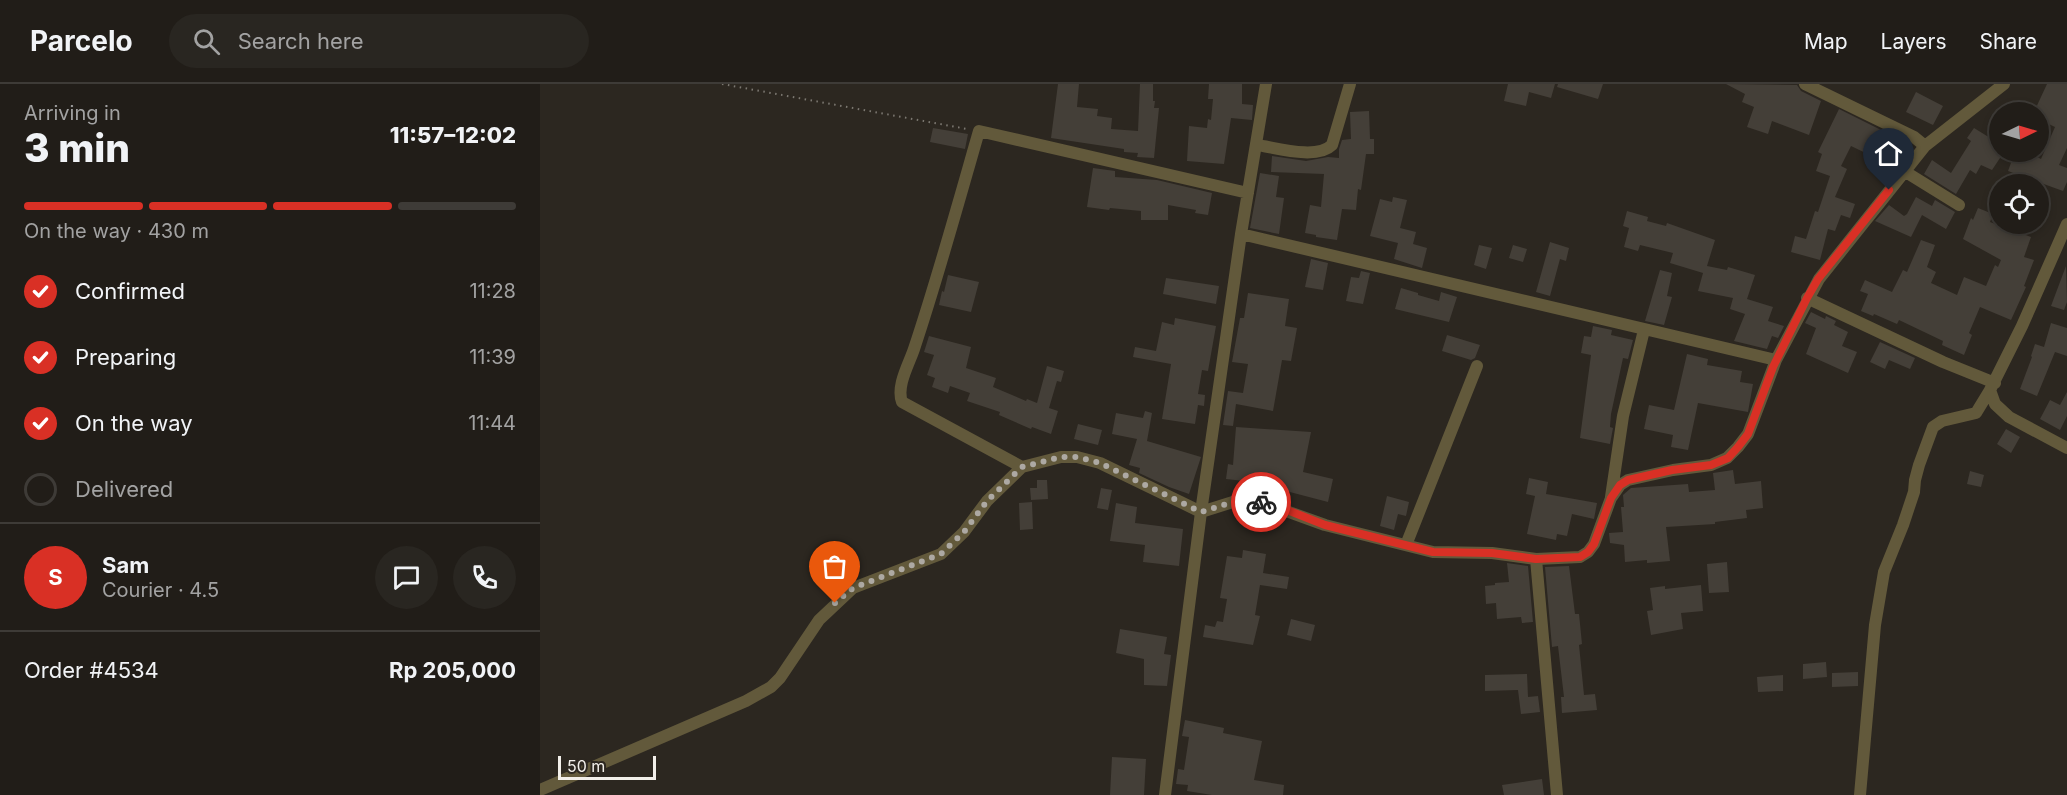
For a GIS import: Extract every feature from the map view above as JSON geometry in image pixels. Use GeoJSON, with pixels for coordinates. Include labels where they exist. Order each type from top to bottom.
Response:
{"type":"FeatureCollection","features":[{"type":"Feature","properties":{"kind":"street"},"geometry":{"type":"LineString","coordinates":[[1165,795],[1201,512],[1241,234],[1266,84]]}},
{"type":"Feature","properties":{"kind":"street"},"geometry":{"type":"LineString","coordinates":[[1257,145],[1316,153],[1327,150],[1332,145],[1350,84]]}},
{"type":"Feature","properties":{"kind":"street"},"geometry":{"type":"LineString","coordinates":[[1611,498],[1620,485],[1628,480],[1672,470],[1711,465],[1728,458],[1748,434],[1776,360],[1818,279],[1925,146],[2004,84]]}},
{"type":"Feature","properties":{"kind":"street"},"geometry":{"type":"LineString","coordinates":[[1812,85],[1914,137],[1925,146]]}},
{"type":"Feature","properties":{"kind":"street"},"geometry":{"type":"LineString","coordinates":[[1022,467],[907,406],[902,402],[900,396],[934,289],[979,131],[1248,193]]}},
{"type":"Feature","properties":{"kind":"street"},"geometry":{"type":"LineString","coordinates":[[1904,171],[1959,205]]}},
{"type":"Feature","properties":{"kind":"street"},"geometry":{"type":"LineString","coordinates":[[1860,795],[1875,625],[1884,572],[1904,525],[1919,465],[1933,427],[1942,421],[1976,413],[1992,387],[2067,224]]}},
{"type":"Feature","properties":{"kind":"street"},"geometry":{"type":"LineString","coordinates":[[1241,234],[1776,360]]}},
{"type":"Feature","properties":{"kind":"street"},"geometry":{"type":"LineString","coordinates":[[1807,298],[1992,387]]}},
{"type":"Feature","properties":{"kind":"street"},"geometry":{"type":"LineString","coordinates":[[540,790],[746,701],[771,687],[780,678],[819,620],[853,588],[941,554],[964,532],[987,501],[1022,467],[1061,457],[1077,457],[1100,463],[1201,512],[1236,501],[1261,502],[1325,525],[1433,552],[1492,553],[1536,559],[1580,557],[1594,544],[1611,498],[1623,416],[1644,330]]}},
{"type":"Feature","properties":{"kind":"street"},"geometry":{"type":"LineString","coordinates":[[1406,544],[1477,366]]}},
{"type":"Feature","properties":{"kind":"street"},"geometry":{"type":"LineString","coordinates":[[1992,387],[1995,404],[2009,417],[2067,448]]}},
{"type":"Feature","properties":{"kind":"street"},"geometry":{"type":"LineString","coordinates":[[1536,559],[1557,795]]}},
{"type":"Feature","properties":{"kind":"path"},"geometry":{"type":"LineString","coordinates":[[722,84],[979,131]]}},
{"type":"Feature","properties":{"kind":"building"},"geometry":{"type":"Polygon","coordinates":[[[1058,84],[1079,84],[1077,107],[1098,109],[1097,116],[1112,118],[1111,129],[1138,131],[1140,84],[1153,84],[1154,108],[1159,108],[1154,158],[1137,157],[1138,153],[1124,152],[1124,149],[1051,138],[1058,84]]]}},
{"type":"Feature","properties":{"kind":"building"},"geometry":{"type":"Polygon","coordinates":[[[1209,84],[1242,84],[1242,104],[1253,105],[1252,120],[1231,118],[1224,164],[1187,161],[1189,126],[1207,128],[1208,119],[1211,120],[1213,99],[1208,99],[1209,84]]]}},
{"type":"Feature","properties":{"kind":"building"},"geometry":{"type":"Polygon","coordinates":[[[1508,84],[1555,84],[1551,98],[1529,92],[1526,106],[1504,101],[1508,84]]]}},
{"type":"Feature","properties":{"kind":"building"},"geometry":{"type":"Polygon","coordinates":[[[1558,84],[1603,84],[1598,99],[1557,87],[1558,84]]]}},
{"type":"Feature","properties":{"kind":"building"},"geometry":{"type":"Polygon","coordinates":[[[1726,84],[1797,85],[1801,91],[1821,101],[1809,135],[1772,121],[1768,134],[1747,127],[1754,107],[1742,102],[1745,94],[1726,84]]]}},
{"type":"Feature","properties":{"kind":"building"},"geometry":{"type":"Polygon","coordinates":[[[2047,84],[2067,84],[2067,148],[2059,165],[2067,168],[2067,182],[2063,191],[2049,186],[2049,174],[2016,174],[2008,171],[2011,162],[2049,162],[2049,141],[2055,127],[2049,124],[2049,102],[2039,102],[2047,84]]]}},
{"type":"Feature","properties":{"kind":"building"},"geometry":{"type":"Polygon","coordinates":[[[1916,92],[1943,106],[1933,125],[1906,112],[1916,92]]]}},
{"type":"Feature","properties":{"kind":"building"},"geometry":{"type":"Polygon","coordinates":[[[1839,109],[1885,132],[1874,157],[1851,146],[1841,166],[1847,169],[1835,197],[1855,204],[1850,218],[1841,215],[1835,231],[1828,229],[1820,260],[1791,252],[1795,236],[1806,239],[1815,211],[1818,212],[1830,176],[1816,171],[1822,154],[1818,152],[1839,109]]]}},
{"type":"Feature","properties":{"kind":"building"},"geometry":{"type":"Polygon","coordinates":[[[1369,111],[1370,139],[1374,139],[1374,154],[1366,154],[1356,210],[1342,209],[1337,240],[1305,233],[1310,205],[1321,207],[1324,174],[1271,172],[1272,156],[1306,161],[1328,157],[1339,158],[1342,140],[1351,139],[1350,112],[1369,111]]]}},
{"type":"Feature","properties":{"kind":"building"},"geometry":{"type":"Polygon","coordinates":[[[933,128],[968,134],[965,149],[930,142],[933,128]]]}},
{"type":"Feature","properties":{"kind":"building"},"geometry":{"type":"Polygon","coordinates":[[[1974,128],[1989,137],[1989,162],[1997,162],[1992,170],[1981,165],[1976,174],[1970,170],[1956,194],[1924,174],[1932,160],[1951,173],[1971,141],[1967,138],[1974,128]]]}},
{"type":"Feature","properties":{"kind":"building"},"geometry":{"type":"Polygon","coordinates":[[[1093,168],[1115,171],[1115,177],[1157,180],[1212,193],[1208,215],[1195,213],[1196,210],[1168,205],[1168,220],[1141,220],[1141,211],[1087,207],[1093,168]]]}},
{"type":"Feature","properties":{"kind":"building"},"geometry":{"type":"Polygon","coordinates":[[[1260,173],[1279,176],[1276,197],[1284,198],[1279,234],[1250,228],[1260,173]]]}},
{"type":"Feature","properties":{"kind":"building"},"geometry":{"type":"Polygon","coordinates":[[[1393,197],[1407,200],[1400,228],[1416,232],[1413,244],[1427,248],[1422,268],[1394,259],[1398,243],[1370,236],[1380,199],[1392,202],[1393,197]]]}},
{"type":"Feature","properties":{"kind":"building"},"geometry":{"type":"Polygon","coordinates":[[[1916,197],[1932,206],[1935,200],[1955,212],[1946,229],[1922,215],[1911,237],[1875,221],[1889,205],[1904,216],[1916,197]]]}},
{"type":"Feature","properties":{"kind":"building"},"geometry":{"type":"Polygon","coordinates":[[[1978,208],[1989,212],[1989,234],[2023,234],[2031,237],[2024,257],[2034,260],[2024,286],[2026,287],[2011,320],[1980,307],[1969,333],[1972,335],[1964,355],[1942,345],[1943,341],[1899,320],[1897,324],[1861,311],[1868,294],[1860,291],[1865,280],[1892,292],[1903,270],[1907,272],[1921,240],[1935,245],[1927,267],[1936,272],[1931,283],[1957,295],[1964,277],[1986,286],[1995,265],[1998,267],[2001,260],[1963,239],[1971,218],[1973,220],[1978,208]]]}},
{"type":"Feature","properties":{"kind":"building"},"geometry":{"type":"Polygon","coordinates":[[[1627,211],[1648,217],[1647,221],[1666,226],[1667,223],[1715,240],[1707,266],[1727,270],[1728,267],[1755,275],[1747,299],[1773,307],[1768,321],[1784,326],[1778,338],[1772,336],[1767,349],[1734,341],[1745,314],[1730,309],[1733,298],[1698,291],[1703,273],[1670,263],[1673,253],[1640,245],[1638,251],[1624,247],[1629,228],[1623,226],[1627,211]]]}},
{"type":"Feature","properties":{"kind":"building"},"geometry":{"type":"Polygon","coordinates":[[[1550,242],[1569,248],[1566,261],[1560,259],[1550,296],[1536,292],[1550,242]]]}},
{"type":"Feature","properties":{"kind":"building"},"geometry":{"type":"Polygon","coordinates":[[[1479,245],[1492,248],[1486,269],[1474,265],[1479,245]]]}},
{"type":"Feature","properties":{"kind":"building"},"geometry":{"type":"Polygon","coordinates":[[[1513,245],[1527,249],[1523,262],[1509,258],[1513,245]]]}},
{"type":"Feature","properties":{"kind":"building"},"geometry":{"type":"Polygon","coordinates":[[[1311,259],[1328,263],[1323,290],[1305,287],[1311,259]]]}},
{"type":"Feature","properties":{"kind":"building"},"geometry":{"type":"Polygon","coordinates":[[[2066,266],[2067,302],[2064,310],[2051,306],[2066,266]]]}},
{"type":"Feature","properties":{"kind":"building"},"geometry":{"type":"Polygon","coordinates":[[[1660,270],[1672,273],[1667,296],[1672,297],[1664,325],[1645,321],[1660,270]]]}},
{"type":"Feature","properties":{"kind":"building"},"geometry":{"type":"Polygon","coordinates":[[[1361,271],[1370,273],[1363,304],[1346,301],[1351,277],[1359,278],[1361,271]]]}},
{"type":"Feature","properties":{"kind":"building"},"geometry":{"type":"Polygon","coordinates":[[[948,275],[979,282],[971,312],[939,305],[948,275]]]}},
{"type":"Feature","properties":{"kind":"building"},"geometry":{"type":"Polygon","coordinates":[[[1166,278],[1219,286],[1216,304],[1163,294],[1166,278]]]}},
{"type":"Feature","properties":{"kind":"building"},"geometry":{"type":"Polygon","coordinates":[[[1401,288],[1439,301],[1441,292],[1457,297],[1449,322],[1395,309],[1401,288]]]}},
{"type":"Feature","properties":{"kind":"building"},"geometry":{"type":"Polygon","coordinates":[[[1248,293],[1289,299],[1285,326],[1297,328],[1291,361],[1282,360],[1273,411],[1236,404],[1233,426],[1223,425],[1228,391],[1243,393],[1248,364],[1232,362],[1240,318],[1244,318],[1248,293]]]}},
{"type":"Feature","properties":{"kind":"building"},"geometry":{"type":"Polygon","coordinates":[[[1811,312],[1825,319],[1826,316],[1836,321],[1834,325],[1848,332],[1842,346],[1857,352],[1848,373],[1806,354],[1816,328],[1805,323],[1811,312]]]}},
{"type":"Feature","properties":{"kind":"building"},"geometry":{"type":"Polygon","coordinates":[[[1175,318],[1216,326],[1208,371],[1202,370],[1198,394],[1205,395],[1204,406],[1198,405],[1195,424],[1162,419],[1171,364],[1133,357],[1135,347],[1156,351],[1162,322],[1174,325],[1175,318]]]}},
{"type":"Feature","properties":{"kind":"building"},"geometry":{"type":"Polygon","coordinates":[[[2051,323],[2067,328],[2067,356],[2055,352],[2037,396],[2020,389],[2035,344],[2044,347],[2051,323]]]}},
{"type":"Feature","properties":{"kind":"building"},"geometry":{"type":"Polygon","coordinates":[[[1593,326],[1612,330],[1611,335],[1633,340],[1628,359],[1623,358],[1611,414],[1610,427],[1613,428],[1610,444],[1580,438],[1591,355],[1581,353],[1584,336],[1591,337],[1593,326]]]}},
{"type":"Feature","properties":{"kind":"building"},"geometry":{"type":"Polygon","coordinates":[[[1447,335],[1480,345],[1475,358],[1471,360],[1442,351],[1447,335]]]}},
{"type":"Feature","properties":{"kind":"building"},"geometry":{"type":"Polygon","coordinates":[[[929,336],[971,347],[966,368],[996,378],[993,387],[1026,401],[1027,399],[1037,403],[1047,366],[1064,371],[1061,382],[1057,381],[1049,408],[1058,411],[1051,434],[1032,427],[1031,429],[999,415],[1000,412],[967,401],[970,393],[950,386],[948,393],[932,387],[935,378],[927,375],[934,355],[924,352],[929,336]]]}},
{"type":"Feature","properties":{"kind":"building"},"geometry":{"type":"Polygon","coordinates":[[[1880,342],[1915,358],[1910,369],[1889,360],[1885,369],[1870,362],[1880,342]]]}},
{"type":"Feature","properties":{"kind":"building"},"geometry":{"type":"Polygon","coordinates":[[[1687,354],[1708,359],[1707,365],[1742,371],[1740,382],[1753,384],[1748,412],[1698,403],[1688,450],[1671,447],[1673,435],[1644,429],[1649,405],[1674,410],[1687,354]]]}},
{"type":"Feature","properties":{"kind":"building"},"geometry":{"type":"Polygon","coordinates":[[[2067,392],[2067,416],[2060,430],[2040,419],[2050,400],[2060,405],[2067,392]]]}},
{"type":"Feature","properties":{"kind":"building"},"geometry":{"type":"Polygon","coordinates":[[[1145,411],[1152,413],[1147,441],[1201,457],[1189,494],[1139,473],[1140,468],[1129,465],[1137,439],[1112,434],[1116,413],[1143,418],[1145,411]]]}},
{"type":"Feature","properties":{"kind":"building"},"geometry":{"type":"Polygon","coordinates":[[[1078,424],[1102,430],[1098,445],[1074,439],[1078,424]]]}},
{"type":"Feature","properties":{"kind":"building"},"geometry":{"type":"Polygon","coordinates":[[[1236,427],[1311,432],[1303,472],[1333,479],[1328,502],[1286,491],[1285,499],[1243,493],[1244,481],[1226,479],[1228,464],[1233,465],[1236,427]]]}},
{"type":"Feature","properties":{"kind":"building"},"geometry":{"type":"Polygon","coordinates":[[[2006,429],[2020,437],[2011,453],[1997,444],[2006,429]]]}},
{"type":"Feature","properties":{"kind":"building"},"geometry":{"type":"Polygon","coordinates":[[[1733,470],[1735,484],[1761,481],[1763,508],[1746,510],[1747,518],[1715,522],[1715,524],[1666,527],[1670,561],[1625,562],[1624,545],[1610,543],[1609,533],[1623,532],[1621,507],[1624,507],[1623,495],[1631,488],[1688,484],[1689,492],[1715,490],[1713,473],[1733,470]]]}},
{"type":"Feature","properties":{"kind":"building"},"geometry":{"type":"Polygon","coordinates":[[[1970,471],[1984,475],[1981,487],[1967,484],[1970,471]]]}},
{"type":"Feature","properties":{"kind":"building"},"geometry":{"type":"Polygon","coordinates":[[[1529,478],[1548,482],[1546,494],[1597,503],[1594,519],[1572,514],[1567,536],[1557,534],[1556,540],[1527,534],[1535,496],[1526,494],[1529,478]]]}},
{"type":"Feature","properties":{"kind":"building"},"geometry":{"type":"Polygon","coordinates":[[[1037,480],[1047,480],[1048,499],[1031,500],[1030,488],[1037,488],[1037,480]]]}},
{"type":"Feature","properties":{"kind":"building"},"geometry":{"type":"Polygon","coordinates":[[[1101,488],[1112,490],[1108,510],[1097,508],[1101,488]]]}},
{"type":"Feature","properties":{"kind":"building"},"geometry":{"type":"Polygon","coordinates":[[[1387,496],[1409,502],[1406,516],[1398,514],[1394,530],[1380,526],[1387,496]]]}},
{"type":"Feature","properties":{"kind":"building"},"geometry":{"type":"Polygon","coordinates":[[[1032,502],[1033,529],[1020,530],[1019,503],[1032,502]]]}},
{"type":"Feature","properties":{"kind":"building"},"geometry":{"type":"Polygon","coordinates":[[[1116,503],[1137,507],[1135,523],[1183,529],[1179,566],[1143,562],[1145,545],[1110,541],[1116,503]]]}},
{"type":"Feature","properties":{"kind":"building"},"geometry":{"type":"Polygon","coordinates":[[[1243,550],[1266,554],[1263,573],[1289,577],[1287,589],[1260,585],[1255,615],[1260,616],[1253,645],[1203,637],[1205,625],[1215,627],[1217,621],[1223,622],[1227,599],[1220,598],[1227,556],[1242,558],[1243,550]]]}},
{"type":"Feature","properties":{"kind":"building"},"geometry":{"type":"Polygon","coordinates":[[[1727,562],[1729,592],[1709,593],[1707,564],[1727,562]]]}},
{"type":"Feature","properties":{"kind":"building"},"geometry":{"type":"Polygon","coordinates":[[[1507,563],[1528,566],[1533,622],[1522,623],[1521,617],[1497,619],[1496,603],[1486,604],[1485,586],[1509,582],[1507,563]]]}},
{"type":"Feature","properties":{"kind":"building"},"geometry":{"type":"Polygon","coordinates":[[[1569,566],[1575,614],[1579,614],[1582,644],[1579,645],[1584,695],[1595,694],[1597,710],[1562,713],[1561,697],[1564,697],[1558,646],[1552,647],[1545,567],[1569,566]]]}},
{"type":"Feature","properties":{"kind":"building"},"geometry":{"type":"Polygon","coordinates":[[[1701,585],[1703,611],[1681,613],[1683,629],[1651,635],[1647,611],[1653,610],[1650,588],[1665,586],[1665,589],[1701,585]]]}},
{"type":"Feature","properties":{"kind":"building"},"geometry":{"type":"Polygon","coordinates":[[[1291,619],[1315,625],[1311,641],[1287,635],[1291,619]]]}},
{"type":"Feature","properties":{"kind":"building"},"geometry":{"type":"Polygon","coordinates":[[[1120,629],[1167,637],[1164,654],[1171,655],[1167,686],[1144,685],[1144,659],[1116,653],[1120,629]]]}},
{"type":"Feature","properties":{"kind":"building"},"geometry":{"type":"Polygon","coordinates":[[[1826,662],[1827,677],[1803,679],[1803,664],[1826,662]]]}},
{"type":"Feature","properties":{"kind":"building"},"geometry":{"type":"Polygon","coordinates":[[[1858,672],[1858,686],[1832,687],[1832,673],[1858,672]]]}},
{"type":"Feature","properties":{"kind":"building"},"geometry":{"type":"Polygon","coordinates":[[[1527,674],[1528,697],[1538,696],[1540,712],[1521,714],[1518,690],[1485,691],[1485,675],[1527,674]]]}},
{"type":"Feature","properties":{"kind":"building"},"geometry":{"type":"Polygon","coordinates":[[[1783,675],[1783,691],[1758,692],[1757,677],[1783,675]]]}},
{"type":"Feature","properties":{"kind":"building"},"geometry":{"type":"Polygon","coordinates":[[[1185,720],[1224,728],[1223,733],[1262,741],[1254,780],[1284,785],[1283,795],[1212,795],[1187,791],[1188,785],[1176,784],[1178,769],[1184,770],[1189,737],[1182,736],[1185,720]]]}},
{"type":"Feature","properties":{"kind":"building"},"geometry":{"type":"Polygon","coordinates":[[[1112,757],[1146,759],[1144,795],[1110,795],[1112,757]]]}},
{"type":"Feature","properties":{"kind":"building"},"geometry":{"type":"Polygon","coordinates":[[[1542,779],[1544,795],[1504,795],[1502,785],[1542,779]]]}},
{"type":"Feature","properties":{"kind":"way so far"},"geometry":{"type":"LineString","coordinates":[[835,603],[853,588],[941,554],[964,532],[987,501],[1022,467],[1061,457],[1077,457],[1100,463],[1201,512],[1236,501],[1261,502]]}},
{"type":"Feature","properties":{"kind":"route"},"geometry":{"type":"LineString","coordinates":[[1261,502],[1325,525],[1433,552],[1492,553],[1536,559],[1580,557],[1594,544],[1611,498],[1620,485],[1628,480],[1672,470],[1711,465],[1728,458],[1738,447],[1748,434],[1773,367],[1818,279],[1889,190]]}}]}
